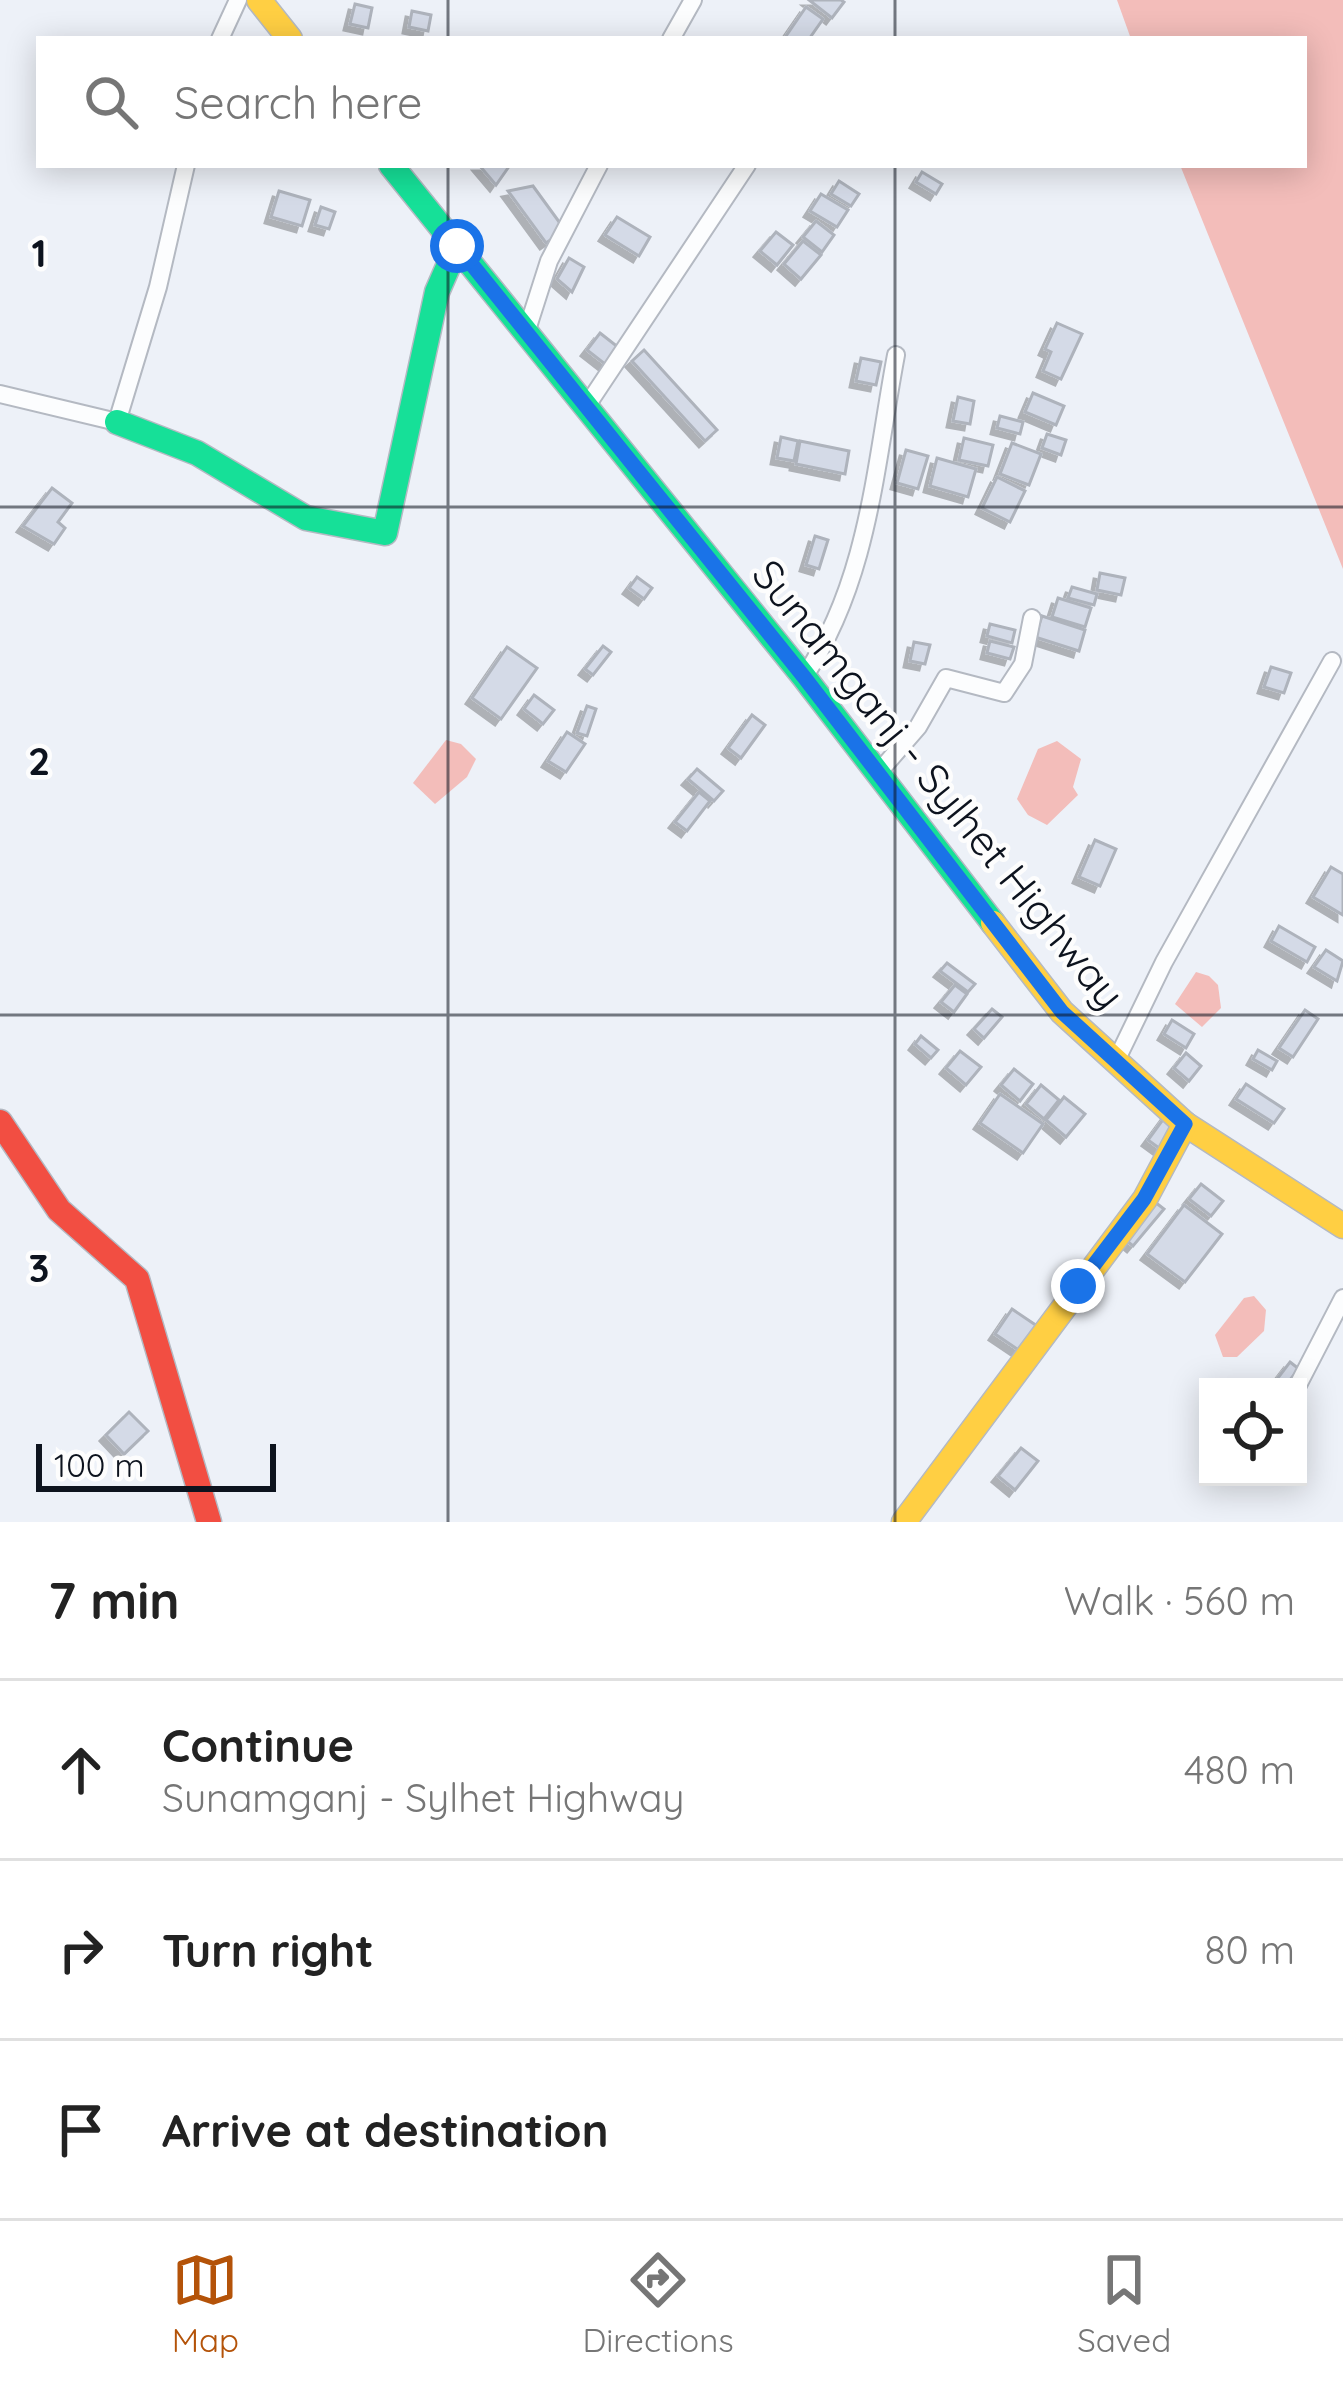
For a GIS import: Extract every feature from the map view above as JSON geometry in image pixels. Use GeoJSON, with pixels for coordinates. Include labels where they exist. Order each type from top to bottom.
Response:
{"type":"FeatureCollection","features":[{"type":"Feature","properties":{"kind":"street"},"geometry":{"type":"LineString","coordinates":[[221,36],[238,0]]}},
{"type":"Feature","properties":{"kind":"street"},"geometry":{"type":"LineString","coordinates":[[259,0],[288,36]]}},
{"type":"Feature","properties":{"kind":"street"},"geometry":{"type":"LineString","coordinates":[[673,36],[693,0]]}},
{"type":"Feature","properties":{"kind":"street"},"geometry":{"type":"LineString","coordinates":[[117,422],[158,287],[184,168]]}},
{"type":"Feature","properties":{"kind":"street","name":"Sunamganj - Sylhet Highway"},"geometry":{"type":"LineString","coordinates":[[394,168],[804,677],[1062,1012],[1185,1124],[1343,1226]]}},
{"type":"Feature","properties":{"kind":"street"},"geometry":{"type":"LineString","coordinates":[[526,333],[549,261],[597,168]]}},
{"type":"Feature","properties":{"kind":"street"},"geometry":{"type":"LineString","coordinates":[[586,406],[745,168]]}},
{"type":"Feature","properties":{"kind":"street"},"geometry":{"type":"LineString","coordinates":[[0,394],[117,422],[197,453],[306,518],[385,533],[437,292],[457,246]]}},
{"type":"Feature","properties":{"kind":"street"},"geometry":{"type":"LineString","coordinates":[[804,677],[830,638],[865,544],[896,355]]}},
{"type":"Feature","properties":{"kind":"street"},"geometry":{"type":"LineString","coordinates":[[878,773],[918,727],[946,678],[1004,693],[1023,664],[1032,618]]}},
{"type":"Feature","properties":{"kind":"street"},"geometry":{"type":"LineString","coordinates":[[1116,1061],[1164,962],[1332,661]]}},
{"type":"Feature","properties":{"kind":"street"},"geometry":{"type":"LineString","coordinates":[[0,1122],[59,1210],[137,1279],[209,1522]]}},
{"type":"Feature","properties":{"kind":"street"},"geometry":{"type":"LineString","coordinates":[[904,1522],[1144,1199],[1185,1124]]}},
{"type":"Feature","properties":{"kind":"street"},"geometry":{"type":"LineString","coordinates":[[1302,1378],[1343,1298]]}},
{"type":"Feature","properties":{"kind":"shaded area"},"geometry":{"type":"Polygon","coordinates":[[[1117,0],[1343,0],[1343,569],[1181,168],[1307,168],[1307,36],[1130,36],[1117,0]]]}},
{"type":"Feature","properties":{"kind":"shaded area"},"geometry":{"type":"Polygon","coordinates":[[[446,740],[461,744],[476,759],[467,777],[435,804],[413,783],[446,740]]]}},
{"type":"Feature","properties":{"kind":"shaded area"},"geometry":{"type":"Polygon","coordinates":[[[1057,741],[1081,759],[1073,787],[1078,795],[1047,825],[1028,815],[1017,799],[1038,749],[1057,741]]]}},
{"type":"Feature","properties":{"kind":"shaded area"},"geometry":{"type":"Polygon","coordinates":[[[1196,972],[1218,985],[1221,1008],[1202,1027],[1175,1004],[1196,972]]]}},
{"type":"Feature","properties":{"kind":"shaded area"},"geometry":{"type":"Polygon","coordinates":[[[1254,1296],[1266,1310],[1264,1331],[1237,1357],[1223,1357],[1215,1335],[1244,1298],[1254,1296]]]}},
{"type":"Feature","properties":{"kind":"building"},"geometry":{"type":"Polygon","coordinates":[[[809,0],[841,0],[844,2],[832,18],[809,0]]]}},
{"type":"Feature","properties":{"kind":"building"},"geometry":{"type":"Polygon","coordinates":[[[355,4],[372,8],[368,28],[350,24],[355,4]]]}},
{"type":"Feature","properties":{"kind":"building"},"geometry":{"type":"Polygon","coordinates":[[[806,7],[823,19],[811,36],[786,36],[806,7]]]}},
{"type":"Feature","properties":{"kind":"building"},"geometry":{"type":"Polygon","coordinates":[[[412,11],[431,15],[428,31],[409,27],[412,11]]]}},
{"type":"Feature","properties":{"kind":"building"},"geometry":{"type":"Polygon","coordinates":[[[482,168],[508,168],[496,185],[482,168]]]}},
{"type":"Feature","properties":{"kind":"building"},"geometry":{"type":"Polygon","coordinates":[[[922,172],[942,184],[936,194],[916,182],[922,172]]]}},
{"type":"Feature","properties":{"kind":"building"},"geometry":{"type":"Polygon","coordinates":[[[839,181],[859,194],[851,206],[831,194],[839,181]]]}},
{"type":"Feature","properties":{"kind":"building"},"geometry":{"type":"Polygon","coordinates":[[[533,186],[565,230],[546,243],[508,191],[533,186]]]}},
{"type":"Feature","properties":{"kind":"building"},"geometry":{"type":"Polygon","coordinates":[[[279,191],[310,200],[302,226],[271,217],[279,191]]]}},
{"type":"Feature","properties":{"kind":"building"},"geometry":{"type":"Polygon","coordinates":[[[821,194],[848,210],[837,227],[810,211],[821,194]]]}},
{"type":"Feature","properties":{"kind":"building"},"geometry":{"type":"Polygon","coordinates":[[[321,207],[335,212],[329,229],[315,225],[321,207]]]}},
{"type":"Feature","properties":{"kind":"building"},"geometry":{"type":"Polygon","coordinates":[[[617,217],[650,237],[639,256],[605,235],[617,217]]]}},
{"type":"Feature","properties":{"kind":"building"},"geometry":{"type":"Polygon","coordinates":[[[816,221],[834,235],[822,252],[803,237],[816,221]]]}},
{"type":"Feature","properties":{"kind":"building"},"geometry":{"type":"Polygon","coordinates":[[[776,232],[793,245],[777,265],[760,251],[776,232]]]}},
{"type":"Feature","properties":{"kind":"building"},"geometry":{"type":"Polygon","coordinates":[[[803,241],[821,255],[801,279],[784,264],[803,241]]]}},
{"type":"Feature","properties":{"kind":"building"},"geometry":{"type":"Polygon","coordinates":[[[569,258],[584,267],[572,292],[557,279],[569,258]]]}},
{"type":"Feature","properties":{"kind":"building"},"geometry":{"type":"Polygon","coordinates":[[[1057,323],[1082,334],[1061,379],[1043,371],[1051,352],[1045,349],[1057,323]]]}},
{"type":"Feature","properties":{"kind":"building"},"geometry":{"type":"Polygon","coordinates":[[[600,333],[623,351],[610,368],[587,350],[600,333]]]}},
{"type":"Feature","properties":{"kind":"building"},"geometry":{"type":"Polygon","coordinates":[[[644,350],[717,430],[705,441],[632,361],[644,350]]]}},
{"type":"Feature","properties":{"kind":"building"},"geometry":{"type":"Polygon","coordinates":[[[861,358],[881,362],[876,385],[856,381],[861,358]]]}},
{"type":"Feature","properties":{"kind":"building"},"geometry":{"type":"Polygon","coordinates":[[[1033,393],[1064,406],[1056,425],[1025,412],[1033,393]]]}},
{"type":"Feature","properties":{"kind":"building"},"geometry":{"type":"Polygon","coordinates":[[[958,397],[974,401],[970,424],[953,421],[958,397]]]}},
{"type":"Feature","properties":{"kind":"building"},"geometry":{"type":"Polygon","coordinates":[[[1000,416],[1023,422],[1020,434],[997,428],[1000,416]]]}},
{"type":"Feature","properties":{"kind":"building"},"geometry":{"type":"Polygon","coordinates":[[[1047,434],[1066,440],[1061,455],[1042,448],[1047,434]]]}},
{"type":"Feature","properties":{"kind":"building"},"geometry":{"type":"Polygon","coordinates":[[[781,437],[798,441],[794,461],[777,458],[781,437]]]}},
{"type":"Feature","properties":{"kind":"building"},"geometry":{"type":"Polygon","coordinates":[[[964,438],[993,445],[988,466],[959,460],[964,438]]]}},
{"type":"Feature","properties":{"kind":"building"},"geometry":{"type":"Polygon","coordinates":[[[800,441],[849,451],[845,474],[796,464],[800,441]]]}},
{"type":"Feature","properties":{"kind":"building"},"geometry":{"type":"Polygon","coordinates":[[[1012,443],[1041,454],[1029,485],[1000,474],[1012,443]]]}},
{"type":"Feature","properties":{"kind":"building"},"geometry":{"type":"Polygon","coordinates":[[[906,450],[928,456],[918,489],[897,483],[906,450]]]}},
{"type":"Feature","properties":{"kind":"building"},"geometry":{"type":"Polygon","coordinates":[[[937,458],[976,469],[968,497],[930,486],[937,458]]]}},
{"type":"Feature","properties":{"kind":"building"},"geometry":{"type":"Polygon","coordinates":[[[997,477],[1025,491],[1010,522],[982,508],[997,477]]]}},
{"type":"Feature","properties":{"kind":"building"},"geometry":{"type":"Polygon","coordinates":[[[52,488],[72,503],[58,522],[65,528],[54,544],[23,526],[52,488]]]}},
{"type":"Feature","properties":{"kind":"building"},"geometry":{"type":"Polygon","coordinates":[[[815,536],[828,540],[819,569],[806,565],[815,536]]]}},
{"type":"Feature","properties":{"kind":"building"},"geometry":{"type":"Polygon","coordinates":[[[1100,573],[1125,578],[1121,595],[1097,590],[1100,573]]]}},
{"type":"Feature","properties":{"kind":"building"},"geometry":{"type":"Polygon","coordinates":[[[637,577],[652,588],[644,599],[629,588],[637,577]]]}},
{"type":"Feature","properties":{"kind":"building"},"geometry":{"type":"Polygon","coordinates":[[[1072,587],[1097,594],[1094,605],[1068,598],[1072,587]]]}},
{"type":"Feature","properties":{"kind":"building"},"geometry":{"type":"Polygon","coordinates":[[[1058,598],[1091,608],[1085,627],[1052,617],[1058,598]]]}},
{"type":"Feature","properties":{"kind":"building"},"geometry":{"type":"Polygon","coordinates":[[[1042,616],[1085,630],[1079,651],[1035,637],[1042,616]]]}},
{"type":"Feature","properties":{"kind":"building"},"geometry":{"type":"Polygon","coordinates":[[[990,624],[1015,630],[1012,643],[987,636],[990,624]]]}},
{"type":"Feature","properties":{"kind":"building"},"geometry":{"type":"Polygon","coordinates":[[[990,641],[1014,647],[1010,659],[987,653],[990,641]]]}},
{"type":"Feature","properties":{"kind":"building"},"geometry":{"type":"Polygon","coordinates":[[[914,642],[930,645],[925,664],[910,661],[914,642]]]}},
{"type":"Feature","properties":{"kind":"building"},"geometry":{"type":"Polygon","coordinates":[[[603,646],[611,652],[593,675],[585,669],[603,646]]]}},
{"type":"Feature","properties":{"kind":"building"},"geometry":{"type":"Polygon","coordinates":[[[507,647],[537,668],[501,719],[472,698],[507,647]]]}},
{"type":"Feature","properties":{"kind":"building"},"geometry":{"type":"Polygon","coordinates":[[[1271,667],[1291,673],[1284,693],[1264,687],[1271,667]]]}},
{"type":"Feature","properties":{"kind":"building"},"geometry":{"type":"Polygon","coordinates":[[[534,695],[554,710],[543,724],[524,709],[534,695]]]}},
{"type":"Feature","properties":{"kind":"building"},"geometry":{"type":"Polygon","coordinates":[[[587,706],[596,709],[587,736],[577,733],[587,706]]]}},
{"type":"Feature","properties":{"kind":"building"},"geometry":{"type":"Polygon","coordinates":[[[752,715],[765,725],[741,758],[728,748],[752,715]]]}},
{"type":"Feature","properties":{"kind":"building"},"geometry":{"type":"Polygon","coordinates":[[[567,732],[585,744],[566,772],[548,761],[567,732]]]}},
{"type":"Feature","properties":{"kind":"building"},"geometry":{"type":"Polygon","coordinates":[[[697,769],[723,791],[714,801],[688,779],[697,769]]]}},
{"type":"Feature","properties":{"kind":"building"},"geometry":{"type":"Polygon","coordinates":[[[699,792],[710,801],[687,831],[675,822],[699,792]]]}},
{"type":"Feature","properties":{"kind":"building"},"geometry":{"type":"Polygon","coordinates":[[[1095,840],[1116,849],[1100,886],[1079,877],[1095,840]]]}},
{"type":"Feature","properties":{"kind":"building"},"geometry":{"type":"Polygon","coordinates":[[[1331,867],[1343,874],[1343,915],[1313,897],[1331,867]]]}},
{"type":"Feature","properties":{"kind":"building"},"geometry":{"type":"Polygon","coordinates":[[[1279,926],[1315,947],[1307,962],[1271,941],[1279,926]]]}},
{"type":"Feature","properties":{"kind":"building"},"geometry":{"type":"Polygon","coordinates":[[[1326,950],[1343,961],[1337,981],[1314,967],[1326,950]]]}},
{"type":"Feature","properties":{"kind":"building"},"geometry":{"type":"Polygon","coordinates":[[[947,963],[975,984],[968,992],[940,971],[947,963]]]}},
{"type":"Feature","properties":{"kind":"building"},"geometry":{"type":"Polygon","coordinates":[[[955,985],[967,994],[954,1012],[941,1002],[955,985]]]}},
{"type":"Feature","properties":{"kind":"building"},"geometry":{"type":"Polygon","coordinates":[[[992,1009],[1002,1017],[984,1038],[974,1029],[992,1009]]]}},
{"type":"Feature","properties":{"kind":"building"},"geometry":{"type":"Polygon","coordinates":[[[1305,1010],[1318,1019],[1293,1057],[1279,1048],[1305,1010]]]}},
{"type":"Feature","properties":{"kind":"building"},"geometry":{"type":"Polygon","coordinates":[[[1172,1020],[1194,1034],[1186,1048],[1164,1034],[1172,1020]]]}},
{"type":"Feature","properties":{"kind":"building"},"geometry":{"type":"Polygon","coordinates":[[[921,1036],[938,1050],[931,1058],[915,1044],[921,1036]]]}},
{"type":"Feature","properties":{"kind":"building"},"geometry":{"type":"Polygon","coordinates":[[[1258,1050],[1277,1061],[1272,1070],[1253,1059],[1258,1050]]]}},
{"type":"Feature","properties":{"kind":"building"},"geometry":{"type":"Polygon","coordinates":[[[960,1051],[981,1067],[966,1085],[946,1068],[960,1051]]]}},
{"type":"Feature","properties":{"kind":"building"},"geometry":{"type":"Polygon","coordinates":[[[1186,1053],[1201,1066],[1189,1081],[1174,1068],[1186,1053]]]}},
{"type":"Feature","properties":{"kind":"building"},"geometry":{"type":"Polygon","coordinates":[[[1014,1069],[1033,1084],[1020,1101],[1001,1085],[1014,1069]]]}},
{"type":"Feature","properties":{"kind":"building"},"geometry":{"type":"Polygon","coordinates":[[[1246,1084],[1284,1109],[1274,1123],[1236,1099],[1246,1084]]]}},
{"type":"Feature","properties":{"kind":"building"},"geometry":{"type":"Polygon","coordinates":[[[1041,1085],[1059,1100],[1044,1119],[1026,1104],[1041,1085]]]}},
{"type":"Feature","properties":{"kind":"building"},"geometry":{"type":"Polygon","coordinates":[[[1000,1094],[1043,1124],[1023,1153],[980,1123],[1000,1094]]]}},
{"type":"Feature","properties":{"kind":"building"},"geometry":{"type":"Polygon","coordinates":[[[1064,1097],[1085,1114],[1066,1137],[1046,1120],[1064,1097]]]}},
{"type":"Feature","properties":{"kind":"building"},"geometry":{"type":"Polygon","coordinates":[[[1167,1114],[1182,1125],[1163,1151],[1148,1140],[1167,1114]]]}},
{"type":"Feature","properties":{"kind":"building"},"geometry":{"type":"Polygon","coordinates":[[[1201,1184],[1223,1201],[1211,1216],[1189,1199],[1201,1184]]]}},
{"type":"Feature","properties":{"kind":"building"},"geometry":{"type":"Polygon","coordinates":[[[1151,1199],[1164,1209],[1133,1246],[1121,1236],[1151,1199]]]}},
{"type":"Feature","properties":{"kind":"building"},"geometry":{"type":"Polygon","coordinates":[[[1184,1205],[1222,1234],[1185,1282],[1147,1254],[1184,1205]]]}},
{"type":"Feature","properties":{"kind":"building"},"geometry":{"type":"Polygon","coordinates":[[[1012,1309],[1040,1328],[1023,1353],[995,1334],[1012,1309]]]}},
{"type":"Feature","properties":{"kind":"building"},"geometry":{"type":"Polygon","coordinates":[[[1290,1362],[1299,1369],[1292,1378],[1278,1378],[1290,1362]]]}},
{"type":"Feature","properties":{"kind":"building"},"geometry":{"type":"Polygon","coordinates":[[[129,1412],[148,1431],[124,1454],[106,1435],[129,1412]]]}},
{"type":"Feature","properties":{"kind":"building"},"geometry":{"type":"Polygon","coordinates":[[[1021,1448],[1038,1461],[1015,1490],[998,1476],[1021,1448]]]}},
{"type":"Feature","properties":{"kind":"traffic: fast"},"geometry":{"type":"LineString","coordinates":[[393,168],[804,677],[993,923]]}},
{"type":"Feature","properties":{"kind":"traffic: fast"},"geometry":{"type":"LineString","coordinates":[[117,422],[197,453],[306,518],[385,533],[437,292],[457,246]]}},
{"type":"Feature","properties":{"kind":"traffic: slow"},"geometry":{"type":"LineString","coordinates":[[259,0],[288,36]]}},
{"type":"Feature","properties":{"kind":"traffic: slow"},"geometry":{"type":"LineString","coordinates":[[993,923],[1062,1012],[1185,1124],[1343,1226]]}},
{"type":"Feature","properties":{"kind":"traffic: slow"},"geometry":{"type":"LineString","coordinates":[[904,1522],[1145,1199],[1185,1124]]}},
{"type":"Feature","properties":{"kind":"traffic: jam"},"geometry":{"type":"LineString","coordinates":[[0,1122],[59,1210],[137,1279],[209,1522]]}},
{"type":"Feature","properties":{"kind":"route"},"geometry":{"type":"LineString","coordinates":[[457,246],[804,677],[1062,1012],[1185,1124],[1144,1199],[1078,1286]]}}]}
